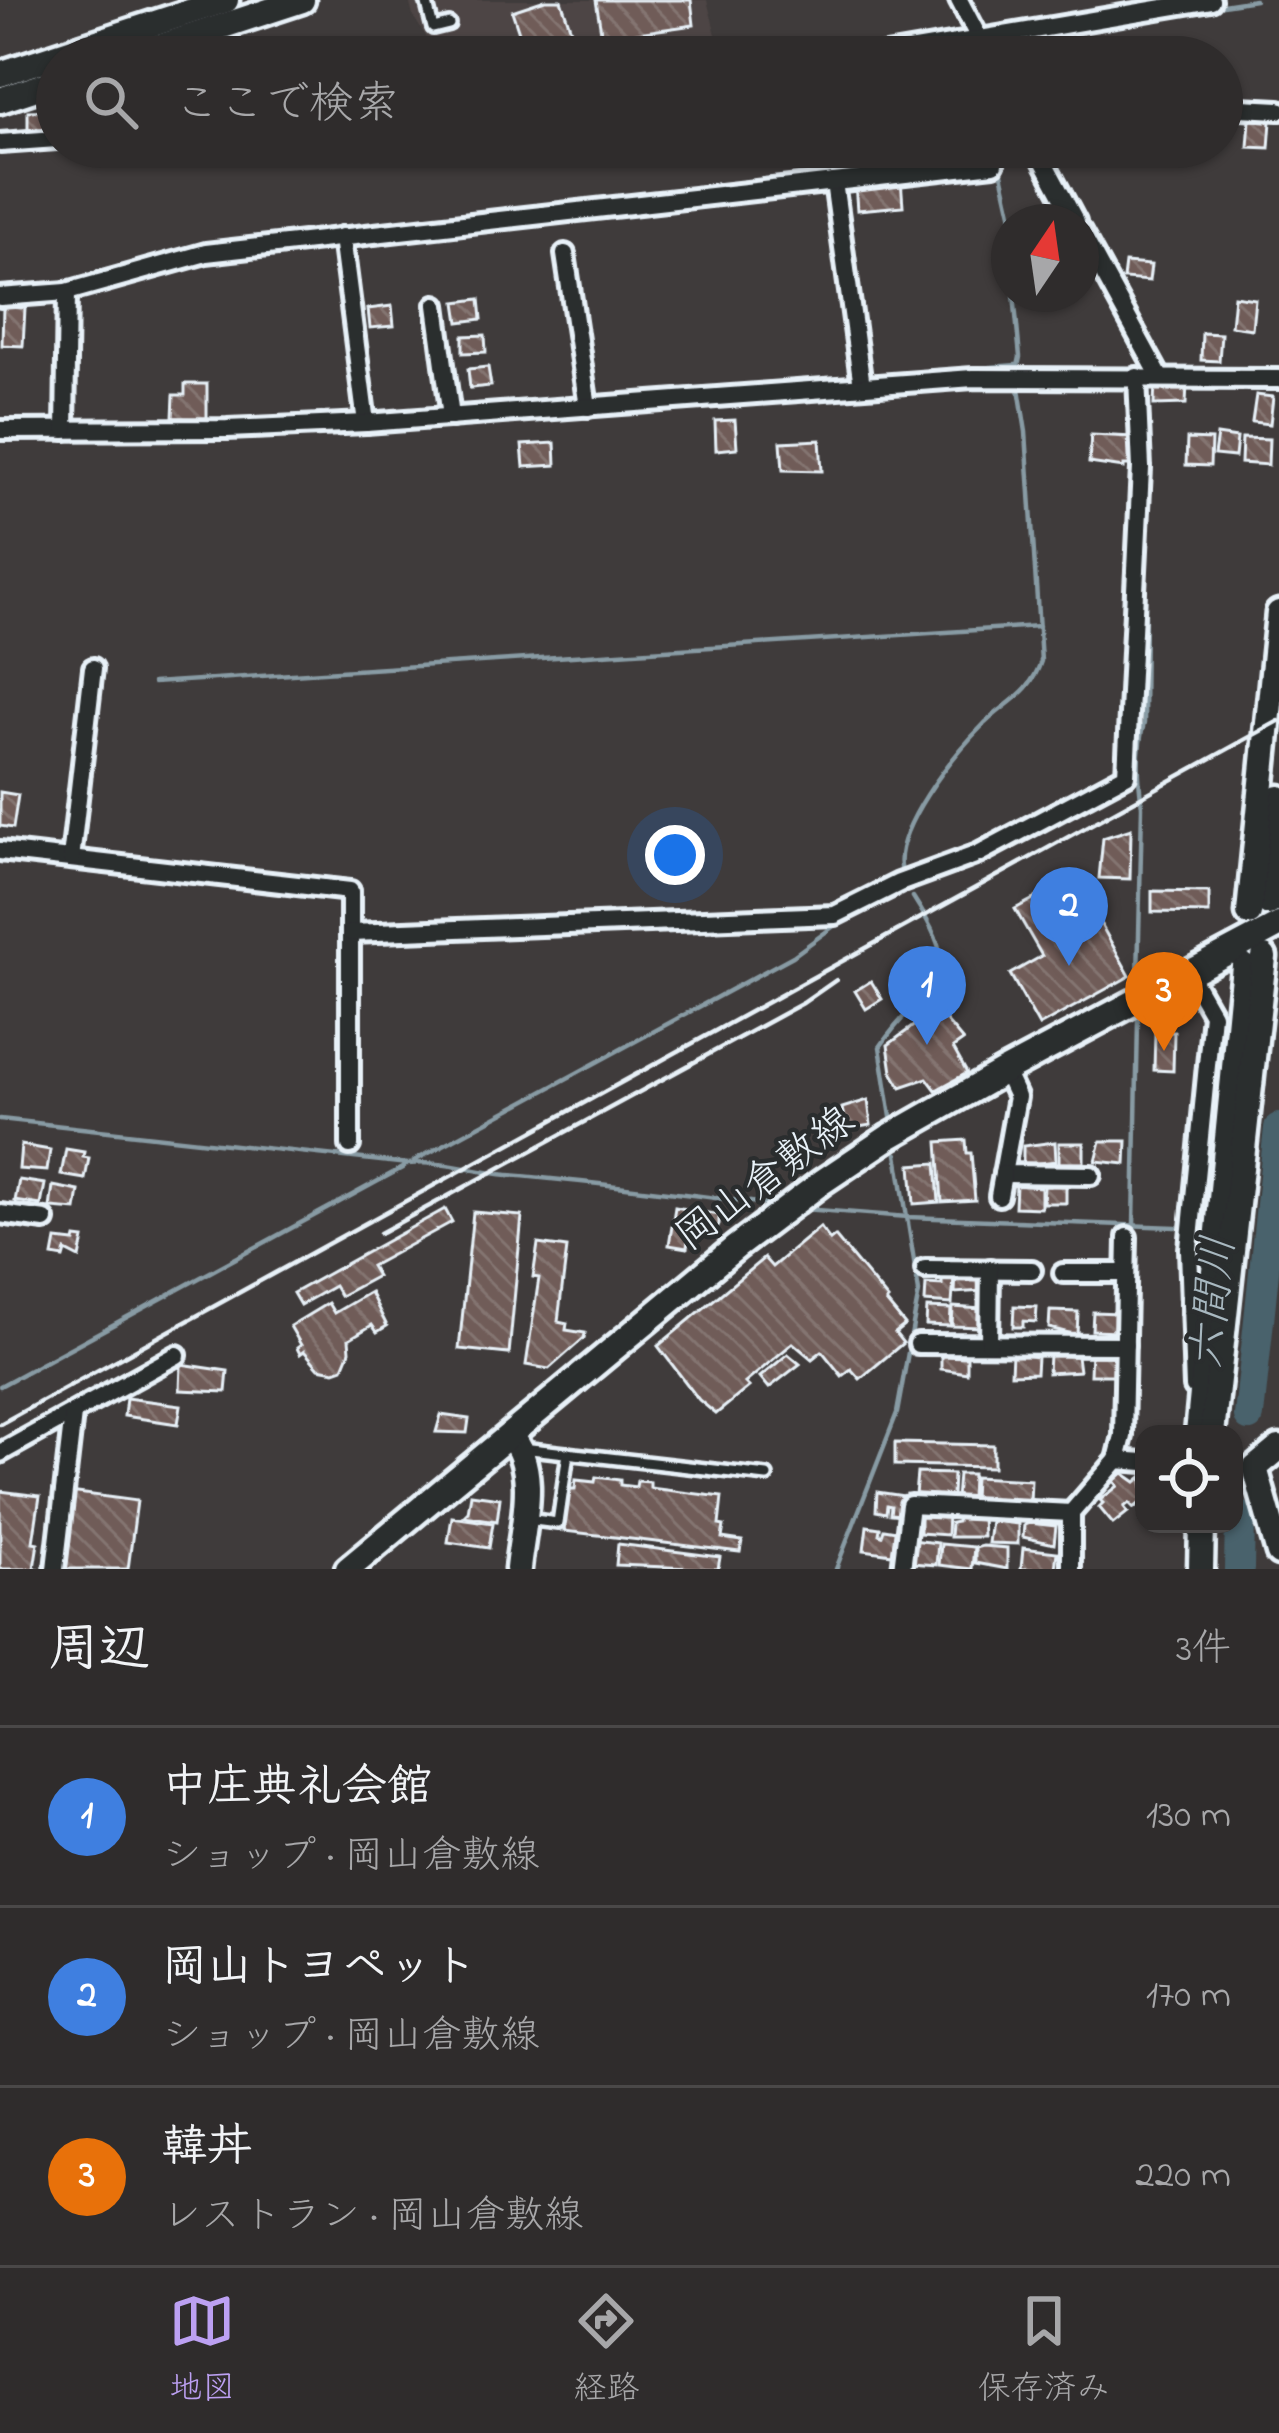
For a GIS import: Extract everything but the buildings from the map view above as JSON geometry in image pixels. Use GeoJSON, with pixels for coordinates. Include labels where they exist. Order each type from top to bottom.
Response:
{"type":"FeatureCollection","features":[{"type":"Feature","properties":{"kind":"street"},"geometry":{"type":"LineString","coordinates":[[116,36],[226,0]]}},
{"type":"Feature","properties":{"kind":"street"},"geometry":{"type":"LineString","coordinates":[[193,36],[302,0]]}},
{"type":"Feature","properties":{"kind":"street"},"geometry":{"type":"LineString","coordinates":[[959,0],[979,36]]}},
{"type":"Feature","properties":{"kind":"street"},"geometry":{"type":"LineString","coordinates":[[1033,36],[1211,0]]}},
{"type":"Feature","properties":{"kind":"street"},"geometry":{"type":"LineString","coordinates":[[0,74],[36,62]]}},
{"type":"Feature","properties":{"kind":"street"},"geometry":{"type":"LineString","coordinates":[[0,100],[36,88]]}},
{"type":"Feature","properties":{"kind":"street"},"geometry":{"type":"LineString","coordinates":[[1243,108],[1279,110]]}},
{"type":"Feature","properties":{"kind":"street"},"geometry":{"type":"LineString","coordinates":[[0,142],[36,140]]}},
{"type":"Feature","properties":{"kind":"street"},"geometry":{"type":"LineString","coordinates":[[0,297],[67,292],[179,257],[958,168]]}},
{"type":"Feature","properties":{"kind":"street"},"geometry":{"type":"LineString","coordinates":[[1047,168],[1066,204]]}},
{"type":"Feature","properties":{"kind":"street"},"geometry":{"type":"LineString","coordinates":[[834,182],[862,386]]}},
{"type":"Feature","properties":{"kind":"street"},"geometry":{"type":"LineString","coordinates":[[342,237],[366,423]]}},
{"type":"Feature","properties":{"kind":"street"},"geometry":{"type":"LineString","coordinates":[[566,254],[588,407]]}},
{"type":"Feature","properties":{"kind":"street"},"geometry":{"type":"LineString","coordinates":[[357,933],[835,915],[905,881],[978,854],[1126,775],[1147,377],[1099,272]]}},
{"type":"Feature","properties":{"kind":"street"},"geometry":{"type":"LineString","coordinates":[[64,430],[67,292]]}},
{"type":"Feature","properties":{"kind":"street"},"geometry":{"type":"LineString","coordinates":[[436,305],[451,417]]}},
{"type":"Feature","properties":{"kind":"street"},"geometry":{"type":"LineString","coordinates":[[0,430],[366,423],[1017,376],[1279,379]]}},
{"type":"Feature","properties":{"kind":"street"},"geometry":{"type":"LineString","coordinates":[[1266,914],[1279,613]]}},
{"type":"Feature","properties":{"kind":"street"},"geometry":{"type":"LineString","coordinates":[[71,859],[93,668]]}},
{"type":"Feature","properties":{"kind":"street"},"geometry":{"type":"LineString","coordinates":[[1266,914],[1279,798]]}},
{"type":"Feature","properties":{"kind":"street"},"geometry":{"type":"LineString","coordinates":[[0,851],[350,890],[357,933],[350,1144]]}},
{"type":"Feature","properties":{"kind":"street","name":"岡山倉敷線"},"geometry":{"type":"LineString","coordinates":[[348,1569],[516,1442],[806,1194],[889,1137],[1188,972],[1266,914]]}},
{"type":"Feature","properties":{"kind":"street"},"geometry":{"type":"LineString","coordinates":[[1203,1425],[1254,962]]}},
{"type":"Feature","properties":{"kind":"street"},"geometry":{"type":"LineString","coordinates":[[1188,972],[1212,1014],[1189,1249],[1202,1425]]}},
{"type":"Feature","properties":{"kind":"street"},"geometry":{"type":"LineString","coordinates":[[999,1196],[1017,1097],[1005,1071]]}},
{"type":"Feature","properties":{"kind":"street"},"geometry":{"type":"LineString","coordinates":[[1003,1174],[1091,1175]]}},
{"type":"Feature","properties":{"kind":"street"},"geometry":{"type":"LineString","coordinates":[[0,1214],[45,1220]]}},
{"type":"Feature","properties":{"kind":"street"},"geometry":{"type":"LineString","coordinates":[[1071,1569],[1071,1513],[1117,1460],[1123,1436],[1127,1237]]}},
{"type":"Feature","properties":{"kind":"street"},"geometry":{"type":"LineString","coordinates":[[925,1269],[1032,1270]]}},
{"type":"Feature","properties":{"kind":"street"},"geometry":{"type":"LineString","coordinates":[[989,1344],[990,1269]]}},
{"type":"Feature","properties":{"kind":"street"},"geometry":{"type":"LineString","coordinates":[[1063,1273],[1126,1274]]}},
{"type":"Feature","properties":{"kind":"street"},"geometry":{"type":"LineString","coordinates":[[918,1344],[1125,1345]]}},
{"type":"Feature","properties":{"kind":"street"},"geometry":{"type":"LineString","coordinates":[[0,1453],[177,1355]]}},
{"type":"Feature","properties":{"kind":"street"},"geometry":{"type":"LineString","coordinates":[[55,1569],[73,1414]]}},
{"type":"Feature","properties":{"kind":"street"},"geometry":{"type":"LineString","coordinates":[[516,1442],[527,1480],[518,1569]]}},
{"type":"Feature","properties":{"kind":"street"},"geometry":{"type":"LineString","coordinates":[[1279,1448],[1244,1468],[1279,1553]]}},
{"type":"Feature","properties":{"kind":"street"},"geometry":{"type":"LineString","coordinates":[[1117,1460],[1135,1461]]}},
{"type":"Feature","properties":{"kind":"street"},"geometry":{"type":"LineString","coordinates":[[902,1569],[910,1505],[1071,1513]]}},
{"type":"Feature","properties":{"kind":"street"},"geometry":{"type":"LineString","coordinates":[[1201,1569],[1202,1533]]}},
{"type":"Feature","properties":{"kind":"lane"},"geometry":{"type":"LineString","coordinates":[[426,0],[433,28],[449,24]]}},
{"type":"Feature","properties":{"kind":"lane"},"geometry":{"type":"LineString","coordinates":[[516,1442],[568,1454],[767,1476]]}},
{"type":"Feature","properties":{"kind":"lane"},"geometry":{"type":"LineString","coordinates":[[523,1519],[558,1523],[568,1454]]}},
{"type":"Feature","properties":{"kind":"shaded area"},"geometry":{"type":"Polygon","coordinates":[[[409,0],[707,0],[716,36],[426,36],[409,0]]]}},
{"type":"Feature","properties":{"kind":"waterway"},"geometry":{"type":"LineString","coordinates":[[1210,7],[1255,0]]}},
{"type":"Feature","properties":{"kind":"waterway"},"geometry":{"type":"LineString","coordinates":[[1001,168],[1009,204]]}},
{"type":"Feature","properties":{"kind":"waterway"},"geometry":{"type":"LineString","coordinates":[[1036,168],[1055,204]]}},
{"type":"Feature","properties":{"kind":"waterway"},"geometry":{"type":"LineString","coordinates":[[1099,287],[1143,367],[1147,386],[1138,979]]}},
{"type":"Feature","properties":{"kind":"waterway"},"geometry":{"type":"LineString","coordinates":[[1016,312],[1017,371]]}},
{"type":"Feature","properties":{"kind":"waterway"},"geometry":{"type":"LineString","coordinates":[[877,376],[1016,365]]}},
{"type":"Feature","properties":{"kind":"waterway"},"geometry":{"type":"LineString","coordinates":[[605,397],[856,377]]}},
{"type":"Feature","properties":{"kind":"waterway"},"geometry":{"type":"LineString","coordinates":[[903,876],[905,838],[927,795],[972,736],[1025,689],[1041,661],[1026,432],[1018,382]]}},
{"type":"Feature","properties":{"kind":"waterway"},"geometry":{"type":"LineString","coordinates":[[464,406],[574,399]]}},
{"type":"Feature","properties":{"kind":"waterway"},"geometry":{"type":"LineString","coordinates":[[386,412],[440,408]]}},
{"type":"Feature","properties":{"kind":"waterway"},"geometry":{"type":"LineString","coordinates":[[304,417],[353,414]]}},
{"type":"Feature","properties":{"kind":"waterway"},"geometry":{"type":"LineString","coordinates":[[153,683],[1039,626]]}},
{"type":"Feature","properties":{"kind":"waterway"},"geometry":{"type":"LineString","coordinates":[[0,861],[181,880]]}},
{"type":"Feature","properties":{"kind":"waterway"},"geometry":{"type":"LineString","coordinates":[[891,1117],[880,1047],[936,981],[941,967],[931,927],[913,897]]}},
{"type":"Feature","properties":{"kind":"waterway"},"geometry":{"type":"LineString","coordinates":[[353,898],[360,899],[360,929]]}},
{"type":"Feature","properties":{"kind":"waterway"},"geometry":{"type":"LineString","coordinates":[[414,1161],[793,956],[838,923]]}},
{"type":"Feature","properties":{"kind":"waterway"},"geometry":{"type":"LineString","coordinates":[[529,935],[835,924]]}},
{"type":"Feature","properties":{"kind":"waterway"},"geometry":{"type":"LineString","coordinates":[[1134,1225],[1138,1020]]}},
{"type":"Feature","properties":{"kind":"waterway"},"geometry":{"type":"LineString","coordinates":[[0,1119],[775,1205]]}},
{"type":"Feature","properties":{"kind":"waterway","name":"六間川"},"geometry":{"type":"LineString","coordinates":[[1249,1416],[1279,1128]]}},
{"type":"Feature","properties":{"kind":"waterway"},"geometry":{"type":"LineString","coordinates":[[836,1569],[897,1413],[919,1292],[897,1154]]}},
{"type":"Feature","properties":{"kind":"waterway"},"geometry":{"type":"LineString","coordinates":[[0,1386],[404,1167]]}},
{"type":"Feature","properties":{"kind":"waterway"},"geometry":{"type":"LineString","coordinates":[[804,1209],[1176,1227]]}},
{"type":"Feature","properties":{"kind":"waterway"},"geometry":{"type":"LineString","coordinates":[[1255,1235],[1269,1237]]}},
{"type":"Feature","properties":{"kind":"waterway","name":"六間川"},"geometry":{"type":"LineString","coordinates":[[1239,1569],[1240,1533]]}},
{"type":"Feature","properties":{"kind":"railway"},"geometry":{"type":"LineString","coordinates":[[0,1424],[1279,721]]}},
{"type":"Feature","properties":{"kind":"railway"},"geometry":{"type":"LineString","coordinates":[[380,1233],[803,1003],[836,980]]}},
{"type":"Feature","properties":{"kind":"place","name":"岡山トヨペット"},"geometry":{"type":"Point","coordinates":[1069,966]}},
{"type":"Feature","properties":{"kind":"place","name":"中庄典礼会館"},"geometry":{"type":"Point","coordinates":[927,1045]}},
{"type":"Feature","properties":{"kind":"place","name":"韓丼"},"geometry":{"type":"Point","coordinates":[1164,1051]}}]}
